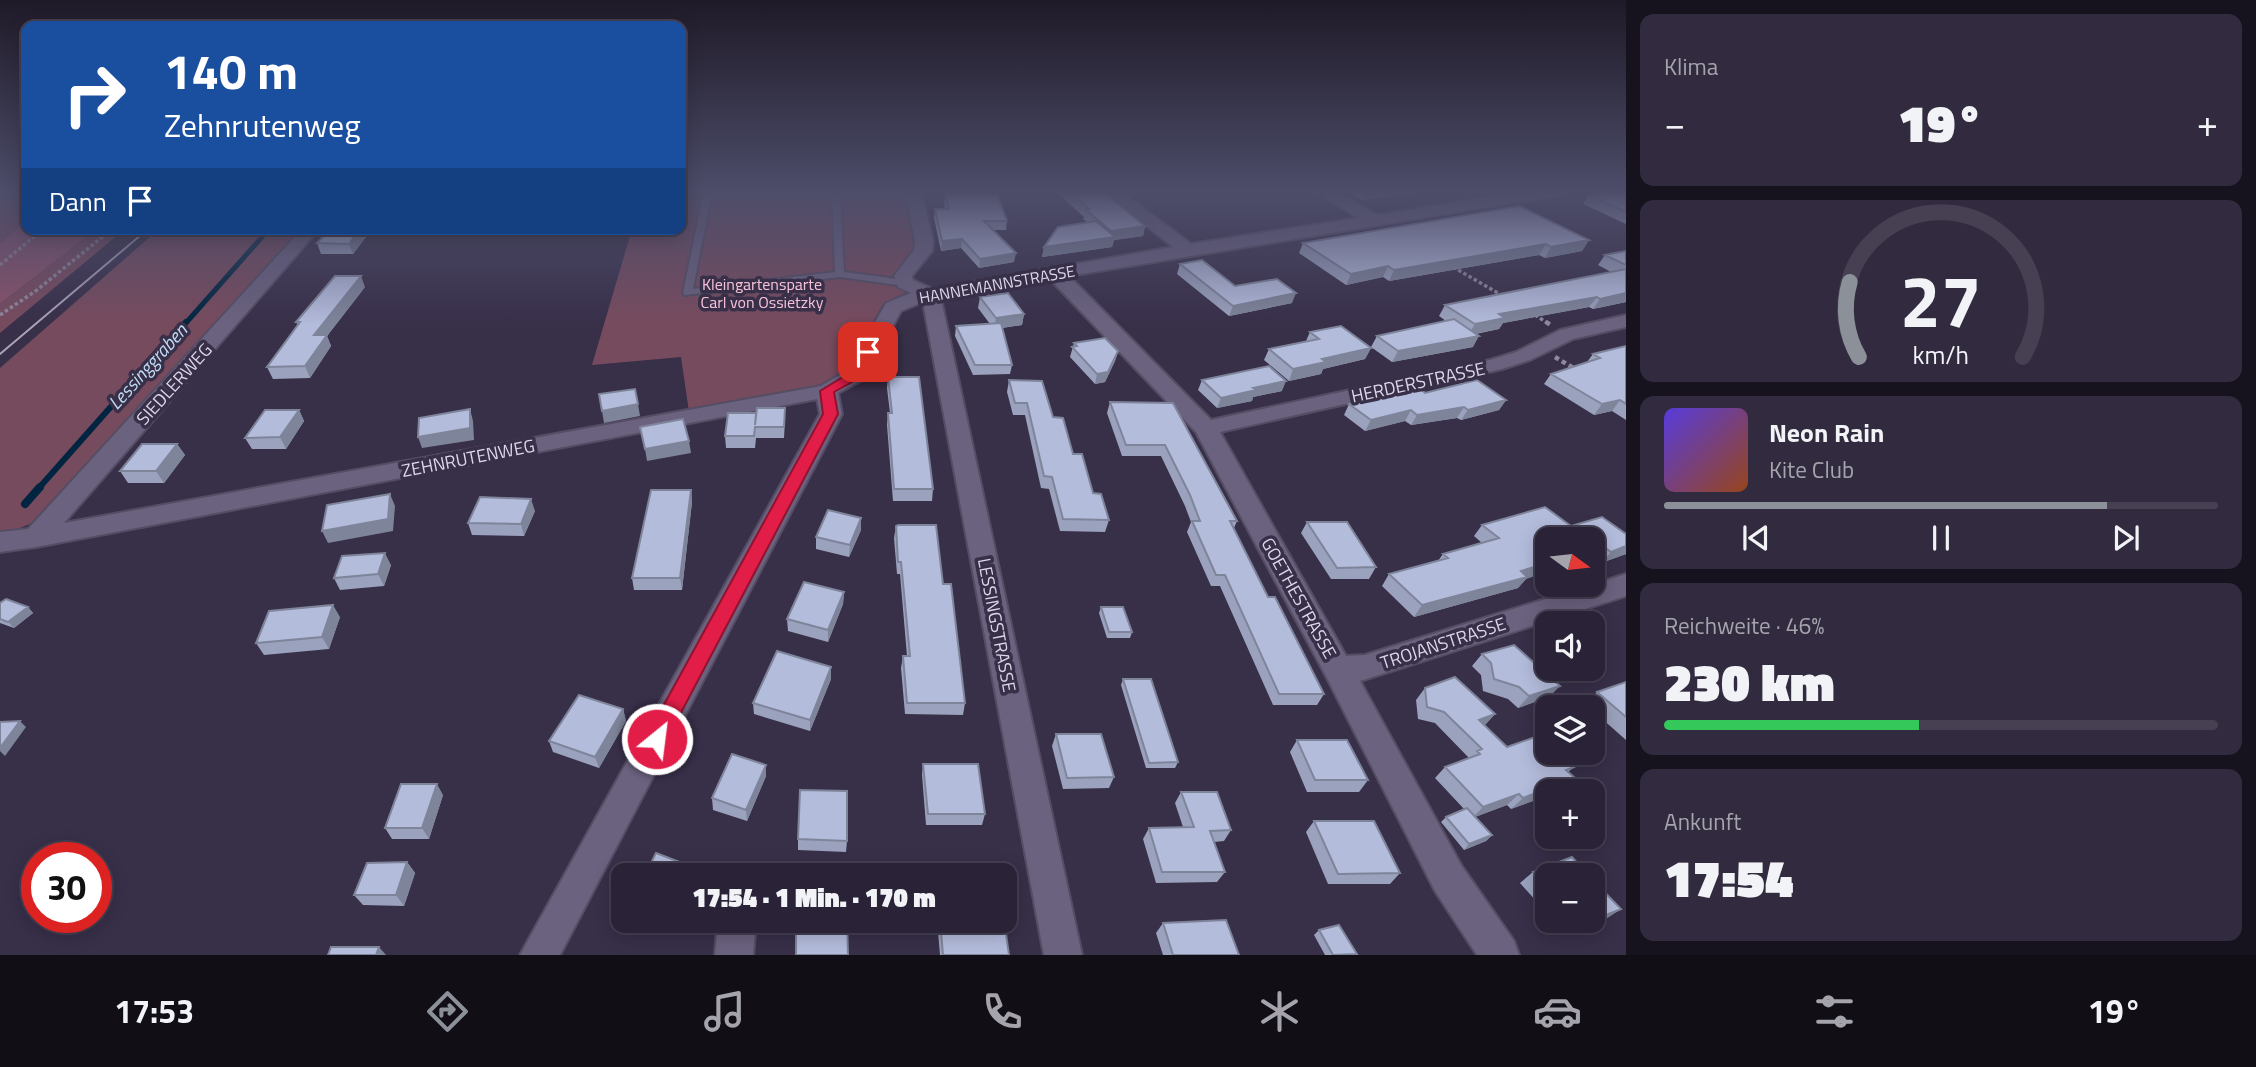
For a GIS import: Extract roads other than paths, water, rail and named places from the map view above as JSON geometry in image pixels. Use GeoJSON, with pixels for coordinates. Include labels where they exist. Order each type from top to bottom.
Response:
{"type":"FeatureCollection","features":[{"type":"Feature","properties":{"kind":"street","name":"SIEDLERWEG"},"geometry":{"type":"LineString","coordinates":[[0,562],[305,236]]}},
{"type":"Feature","properties":{"kind":"street"},"geometry":{"type":"LineString","coordinates":[[924,236],[923,251],[904,276],[905,283],[931,295]]}},
{"type":"Feature","properties":{"kind":"street"},"geometry":{"type":"LineString","coordinates":[[1169,236],[1188,250]]}},
{"type":"Feature","properties":{"kind":"street","name":"HANNEMANNSTRASSE"},"geometry":{"type":"LineString","coordinates":[[893,307],[909,299],[1282,236]]}},
{"type":"Feature","properties":{"kind":"street","name":"GOETHESTRASSE"},"geometry":{"type":"LineString","coordinates":[[1055,273],[1206,428],[1338,669],[1448,878],[1500,955]]}},
{"type":"Feature","properties":{"kind":"street","name":"LESSINGSTRASSE"},"geometry":{"type":"LineString","coordinates":[[931,295],[1063,955]]}},
{"type":"Feature","properties":{"kind":"street","name":"ZEHNRUTENWEG"},"geometry":{"type":"LineString","coordinates":[[18,540],[827,391],[856,374],[893,307]]}},
{"type":"Feature","properties":{"kind":"street","name":"HERDERSTRASSE"},"geometry":{"type":"LineString","coordinates":[[1206,428],[1495,365],[1523,356],[1538,346],[1567,334],[1626,321]]}},
{"type":"Feature","properties":{"kind":"street"},"geometry":{"type":"LineString","coordinates":[[539,955],[831,414],[827,391]]}},
{"type":"Feature","properties":{"kind":"street","name":"TROJANSTRASSE"},"geometry":{"type":"LineString","coordinates":[[1338,669],[1365,668],[1626,586]]}},
{"type":"Feature","properties":{"kind":"street"},"geometry":{"type":"LineString","coordinates":[[734,955],[736,933]]}},
{"type":"Feature","properties":{"kind":"lane"},"geometry":{"type":"LineString","coordinates":[[699,236],[688,293],[840,274],[905,283]]}},
{"type":"Feature","properties":{"kind":"lane"},"geometry":{"type":"LineString","coordinates":[[838,236],[840,274]]}},
{"type":"Feature","properties":{"kind":"waterway","name":"Lessinggraben"},"geometry":{"type":"LineString","coordinates":[[185,324],[263,236]]}},
{"type":"Feature","properties":{"kind":"waterway","name":"Lessinggraben"},"geometry":{"type":"LineString","coordinates":[[38,489],[186,322]]}},
{"type":"Feature","properties":{"kind":"waterway","name":"Lessinggraben"},"geometry":{"type":"LineString","coordinates":[[25,504],[40,487]]}},
{"type":"Feature","properties":{"kind":"tram line"},"geometry":{"type":"LineString","coordinates":[[0,354],[140,236]]}},
{"type":"Feature","properties":{"kind":"park label","name":"Kleingartensparte Carl von Ossietzky"},"geometry":{"type":"Point","coordinates":[762,293]}}]}
